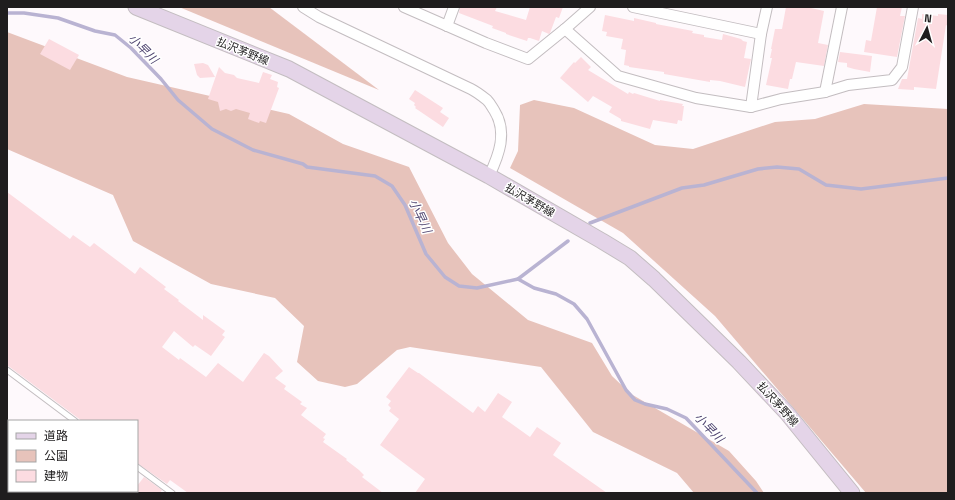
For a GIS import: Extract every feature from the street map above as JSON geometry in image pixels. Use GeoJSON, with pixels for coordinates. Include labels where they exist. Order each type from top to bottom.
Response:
{"type":"FeatureCollection","features":[{"type":"Feature","properties":{"kind":"main road","name":"払沢茅野線"},"geometry":{"type":"LineString","coordinates":[[136,7],[289,69],[489,176],[630,258],[654,279],[739,362],[787,413],[852,493]]}},
{"type":"Feature","properties":{"kind":"street"},"geometry":{"type":"LineString","coordinates":[[303,7],[319,17],[472,89],[488,101],[498,116],[502,133],[496,162],[489,176]]}},
{"type":"Feature","properties":{"kind":"street"},"geometry":{"type":"LineString","coordinates":[[404,7],[486,43],[528,59],[590,7]]}},
{"type":"Feature","properties":{"kind":"street"},"geometry":{"type":"LineString","coordinates":[[446,26],[454,7]]}},
{"type":"Feature","properties":{"kind":"street"},"geometry":{"type":"LineString","coordinates":[[633,7],[761,34]]}},
{"type":"Feature","properties":{"kind":"street"},"geometry":{"type":"LineString","coordinates":[[751,107],[761,34],[767,7]]}},
{"type":"Feature","properties":{"kind":"street"},"geometry":{"type":"LineString","coordinates":[[825,92],[842,7]]}},
{"type":"Feature","properties":{"kind":"street"},"geometry":{"type":"LineString","coordinates":[[565,29],[618,76],[696,98],[751,107],[781,99],[825,92],[848,85],[892,80],[902,67],[913,7]]}},
{"type":"Feature","properties":{"kind":"lane"},"geometry":{"type":"LineString","coordinates":[[7,370],[74,420]]}},
{"type":"Feature","properties":{"kind":"lane"},"geometry":{"type":"LineString","coordinates":[[138,469],[172,493]]}},
{"type":"Feature","properties":{"kind":"green space"},"geometry":{"type":"Polygon","coordinates":[[[179,7],[269,7],[379,90],[179,7]]]}},
{"type":"Feature","properties":{"kind":"green space"},"geometry":{"type":"Polygon","coordinates":[[[7,32],[127,77],[289,114],[343,144],[409,167],[448,243],[472,274],[528,320],[592,343],[612,376],[631,394],[729,451],[756,481],[764,493],[694,493],[677,473],[593,432],[541,367],[410,347],[397,350],[357,384],[345,387],[318,381],[297,362],[304,326],[275,298],[211,284],[133,241],[113,195],[7,149],[7,32]]]}},
{"type":"Feature","properties":{"kind":"green space"},"geometry":{"type":"Polygon","coordinates":[[[534,100],[574,108],[655,145],[693,149],[775,122],[815,119],[864,104],[948,109],[948,493],[866,493],[715,316],[623,233],[510,168],[518,151],[520,105],[534,100]]]}},
{"type":"Feature","properties":{"kind":"building"},"geometry":{"type":"Polygon","coordinates":[[[460,7],[497,7],[495,11],[526,20],[530,7],[563,7],[559,18],[556,17],[549,34],[542,31],[539,41],[528,38],[527,41],[506,34],[492,28],[493,26],[459,13],[460,7]]]}},
{"type":"Feature","properties":{"kind":"building"},"geometry":{"type":"Polygon","coordinates":[[[786,7],[811,7],[824,11],[818,43],[828,45],[824,66],[796,62],[788,89],[766,85],[772,58],[770,58],[775,29],[782,29],[786,7]]]}},
{"type":"Feature","properties":{"kind":"building"},"geometry":{"type":"Polygon","coordinates":[[[877,7],[902,7],[900,16],[905,16],[897,57],[864,52],[866,40],[871,41],[877,7]]]}},
{"type":"Feature","properties":{"kind":"building"},"geometry":{"type":"Polygon","coordinates":[[[922,14],[938,16],[938,14],[948,15],[948,26],[946,25],[936,89],[914,87],[914,90],[898,89],[902,79],[907,79],[918,18],[922,19],[922,14]]]}},
{"type":"Feature","properties":{"kind":"building"},"geometry":{"type":"Polygon","coordinates":[[[605,15],[634,21],[634,18],[693,31],[692,33],[704,35],[704,37],[722,40],[723,34],[747,42],[744,58],[751,59],[745,87],[720,81],[710,80],[710,82],[664,74],[664,72],[624,65],[626,50],[621,49],[623,39],[606,36],[607,32],[602,31],[605,15]]]}},
{"type":"Feature","properties":{"kind":"building"},"geometry":{"type":"Polygon","coordinates":[[[49,39],[79,55],[70,70],[40,54],[49,39]]]}},
{"type":"Feature","properties":{"kind":"building"},"geometry":{"type":"Polygon","coordinates":[[[840,52],[872,56],[870,72],[847,67],[847,63],[838,62],[840,52]]]}},
{"type":"Feature","properties":{"kind":"building"},"geometry":{"type":"Polygon","coordinates":[[[581,57],[591,67],[588,70],[628,94],[629,92],[660,101],[683,104],[682,121],[678,120],[677,124],[653,120],[650,129],[621,121],[621,119],[609,112],[612,107],[593,96],[588,102],[560,78],[574,62],[575,63],[581,57]]]}},
{"type":"Feature","properties":{"kind":"building"},"geometry":{"type":"Polygon","coordinates":[[[203,63],[208,65],[215,77],[200,78],[197,75],[194,64],[203,63]]]}},
{"type":"Feature","properties":{"kind":"building"},"geometry":{"type":"Polygon","coordinates":[[[219,67],[225,73],[234,75],[237,78],[259,83],[263,72],[272,75],[270,79],[278,82],[277,87],[279,88],[266,123],[260,121],[259,123],[248,119],[250,113],[236,109],[231,111],[226,109],[220,111],[218,102],[208,99],[219,67]]]}},
{"type":"Feature","properties":{"kind":"building"},"geometry":{"type":"Polygon","coordinates":[[[415,90],[443,108],[440,112],[449,118],[443,127],[415,108],[415,103],[409,99],[415,90]]]}},
{"type":"Feature","properties":{"kind":"building"},"geometry":{"type":"Polygon","coordinates":[[[7,192],[70,239],[73,235],[90,247],[94,243],[135,274],[140,267],[166,287],[164,289],[179,300],[178,301],[203,320],[203,315],[225,331],[222,335],[225,337],[211,356],[195,345],[193,347],[174,331],[162,347],[206,377],[218,363],[243,382],[264,353],[269,356],[283,371],[275,378],[286,386],[284,389],[302,402],[300,404],[307,408],[301,415],[326,434],[323,438],[325,439],[323,442],[347,459],[346,460],[364,475],[362,477],[383,493],[188,493],[170,480],[167,484],[138,464],[138,420],[81,420],[7,365],[7,192]]]}},
{"type":"Feature","properties":{"kind":"building"},"geometry":{"type":"Polygon","coordinates":[[[409,367],[473,413],[478,406],[485,412],[498,393],[512,402],[502,417],[530,437],[537,427],[561,443],[553,455],[607,493],[415,493],[425,479],[380,445],[399,419],[389,411],[391,408],[388,405],[391,401],[386,397],[409,367]]]}},
{"type":"Feature","properties":{"kind":"building"},"geometry":{"type":"Polygon","coordinates":[[[144,477],[162,490],[160,493],[132,493],[138,492],[138,485],[144,477]]]}},
{"type":"Feature","properties":{"kind":"waterway","name":"小早川"},"geometry":{"type":"LineString","coordinates":[[7,13],[24,13],[58,18],[95,31],[115,35],[131,48],[161,79],[178,100],[212,129],[253,150],[303,164],[307,167],[375,176],[392,186],[405,205],[426,254],[445,277],[459,286],[477,288],[518,279],[534,288],[556,294],[574,304],[587,319],[626,390],[635,400],[667,409],[686,418],[757,493]]}},
{"type":"Feature","properties":{"kind":"waterway"},"geometry":{"type":"LineString","coordinates":[[590,223],[682,188],[704,185],[758,169],[777,167],[799,169],[826,185],[861,189],[948,178]]}},
{"type":"Feature","properties":{"kind":"waterway"},"geometry":{"type":"LineString","coordinates":[[518,279],[568,241]]}}]}
